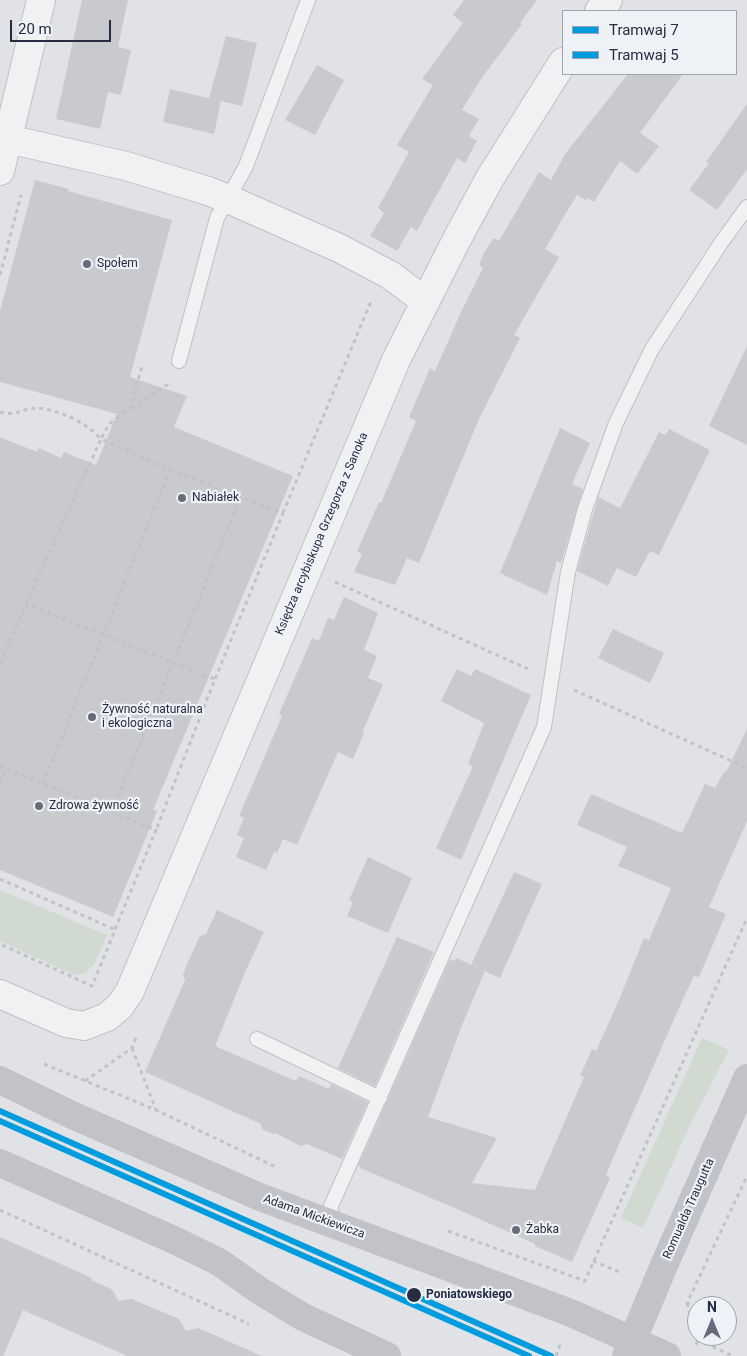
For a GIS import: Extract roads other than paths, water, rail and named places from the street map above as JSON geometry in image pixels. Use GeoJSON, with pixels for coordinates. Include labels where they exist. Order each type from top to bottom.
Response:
{"type":"FeatureCollection","features":[{"type":"Feature","properties":{"kind":"street"},"geometry":{"type":"LineString","coordinates":[[0,172],[41,0]]}},
{"type":"Feature","properties":{"kind":"street"},"geometry":{"type":"LineString","coordinates":[[600,10],[608,0]]}},
{"type":"Feature","properties":{"kind":"street","name":"Księdza arcybiskupa Grzegorza z Sanoka"},"geometry":{"type":"LineString","coordinates":[[0,994],[66,1023],[84,1026],[107,1017],[120,1006],[130,991],[396,360],[490,178],[562,64]]}},
{"type":"Feature","properties":{"kind":"street"},"geometry":{"type":"LineString","coordinates":[[8,139],[126,166],[208,191],[291,226],[390,275],[425,301]]}},
{"type":"Feature","properties":{"kind":"street","name":"Romualda Traugutta"},"geometry":{"type":"LineString","coordinates":[[629,1348],[747,1078]]}},
{"type":"Feature","properties":{"kind":"street","name":"Adama Mickiewicza"},"geometry":{"type":"LineString","coordinates":[[0,1080],[74,1116],[244,1190],[571,1313],[629,1348],[667,1356]]}},
{"type":"Feature","properties":{"kind":"street"},"geometry":{"type":"LineString","coordinates":[[0,1163],[166,1236],[219,1262],[260,1291],[303,1316],[387,1356]]}},
{"type":"Feature","properties":{"kind":"lane"},"geometry":{"type":"LineString","coordinates":[[178,361],[217,218],[246,166],[308,0]]}},
{"type":"Feature","properties":{"kind":"lane"},"geometry":{"type":"LineString","coordinates":[[330,1223],[331,1206],[544,727],[568,572],[585,510],[616,423],[652,349],[721,243],[747,207]]}},
{"type":"Feature","properties":{"kind":"lane"},"geometry":{"type":"LineString","coordinates":[[257,1039],[380,1098]]}},
{"type":"Feature","properties":{"kind":"tram line","name":"7"},"geometry":{"type":"LineString","coordinates":[[0,1111],[551,1356]]}},
{"type":"Feature","properties":{"kind":"tram line","name":"5"},"geometry":{"type":"LineString","coordinates":[[0,1121],[529,1356]]}},
{"type":"Feature","properties":{"kind":"place","name":"Społem"},"geometry":{"type":"Point","coordinates":[87,264]}},
{"type":"Feature","properties":{"kind":"place","name":"Nabiałek"},"geometry":{"type":"Point","coordinates":[182,498]}},
{"type":"Feature","properties":{"kind":"place","name":"Żywność naturalna i ekologiczna"},"geometry":{"type":"Point","coordinates":[92,717]}},
{"type":"Feature","properties":{"kind":"place","name":"Zdrowa żywność"},"geometry":{"type":"Point","coordinates":[39,806]}},
{"type":"Feature","properties":{"kind":"place","name":"Żabka"},"geometry":{"type":"Point","coordinates":[516,1230]}},
{"type":"Feature","properties":{"kind":"place","name":"Poniatowskiego"},"geometry":{"type":"Point","coordinates":[414,1295]}}]}
